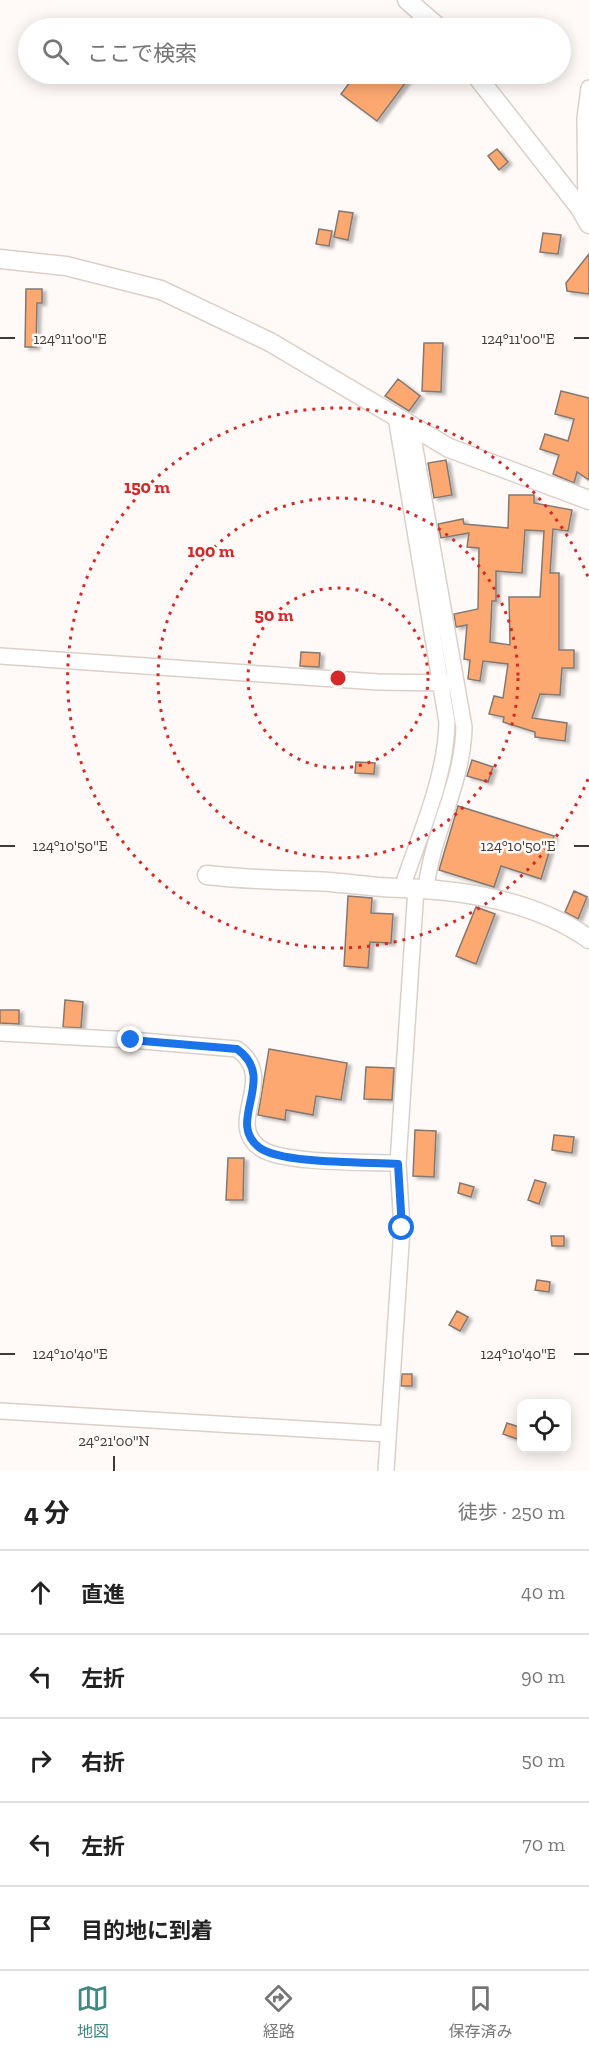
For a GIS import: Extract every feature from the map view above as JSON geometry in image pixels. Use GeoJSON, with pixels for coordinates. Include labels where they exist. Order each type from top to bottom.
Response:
{"type":"FeatureCollection","features":[{"type":"Feature","properties":{"kind":"street"},"geometry":{"type":"LineString","coordinates":[[408,0],[428,18]]}},
{"type":"Feature","properties":{"kind":"street"},"geometry":{"type":"LineString","coordinates":[[483,84],[588,222]]}},
{"type":"Feature","properties":{"kind":"street"},"geometry":{"type":"LineString","coordinates":[[588,222],[585,118],[589,88]]}},
{"type":"Feature","properties":{"kind":"street"},"geometry":{"type":"LineString","coordinates":[[0,260],[66,266],[161,290],[270,342],[449,448],[589,500]]}},
{"type":"Feature","properties":{"kind":"street"},"geometry":{"type":"LineString","coordinates":[[404,422],[458,682],[464,727],[464,753],[428,869],[415,888]]}},
{"type":"Feature","properties":{"kind":"street"},"geometry":{"type":"LineString","coordinates":[[386,1471],[402,1228],[398,1164],[415,888],[447,744],[447,723],[404,422]]}},
{"type":"Feature","properties":{"kind":"street"},"geometry":{"type":"LineString","coordinates":[[0,656],[378,682],[440,684],[458,682]]}},
{"type":"Feature","properties":{"kind":"street"},"geometry":{"type":"LineString","coordinates":[[207,875],[415,888],[469,895],[539,912],[570,926],[589,939]]}},
{"type":"Feature","properties":{"kind":"street"},"geometry":{"type":"LineString","coordinates":[[0,1033],[131,1040],[237,1049],[250,1059],[255,1075],[247,1117],[250,1138],[261,1149],[282,1157],[398,1164]]}},
{"type":"Feature","properties":{"kind":"street"},"geometry":{"type":"LineString","coordinates":[[0,1411],[388,1434]]}},
{"type":"Feature","properties":{"kind":"building"},"geometry":{"type":"Polygon","coordinates":[[[348,84],[405,84],[377,121],[341,94],[348,84]]]}},
{"type":"Feature","properties":{"kind":"building"},"geometry":{"type":"Polygon","coordinates":[[[497,149],[508,162],[499,170],[488,156],[497,149]]]}},
{"type":"Feature","properties":{"kind":"building"},"geometry":{"type":"Polygon","coordinates":[[[339,211],[353,213],[348,240],[334,237],[339,211]]]}},
{"type":"Feature","properties":{"kind":"building"},"geometry":{"type":"Polygon","coordinates":[[[319,229],[332,231],[329,246],[316,244],[319,229]]]}},
{"type":"Feature","properties":{"kind":"building"},"geometry":{"type":"Polygon","coordinates":[[[543,233],[561,235],[558,254],[540,252],[543,233]]]}},
{"type":"Feature","properties":{"kind":"building"},"geometry":{"type":"Polygon","coordinates":[[[589,254],[589,294],[567,291],[566,283],[589,254]]]}},
{"type":"Feature","properties":{"kind":"building"},"geometry":{"type":"Polygon","coordinates":[[[26,289],[42,289],[42,303],[37,303],[36,347],[25,347],[26,289]]]}},
{"type":"Feature","properties":{"kind":"building"},"geometry":{"type":"Polygon","coordinates":[[[424,343],[443,343],[441,392],[422,391],[424,343]]]}},
{"type":"Feature","properties":{"kind":"building"},"geometry":{"type":"Polygon","coordinates":[[[398,379],[420,396],[409,411],[385,396],[398,379]]]}},
{"type":"Feature","properties":{"kind":"building"},"geometry":{"type":"Polygon","coordinates":[[[561,391],[589,398],[589,480],[577,472],[574,483],[553,474],[559,455],[540,449],[545,434],[568,441],[574,419],[555,414],[561,391]]]}},
{"type":"Feature","properties":{"kind":"building"},"geometry":{"type":"Polygon","coordinates":[[[446,460],[452,495],[434,498],[428,463],[446,460]]]}},
{"type":"Feature","properties":{"kind":"building"},"geometry":{"type":"Polygon","coordinates":[[[509,495],[534,495],[534,503],[572,510],[568,531],[553,529],[550,573],[559,573],[559,650],[574,650],[574,668],[562,668],[560,695],[540,694],[532,718],[567,723],[565,741],[535,737],[535,732],[503,722],[504,717],[489,714],[494,696],[503,698],[508,664],[483,661],[480,681],[468,679],[470,660],[464,659],[467,625],[456,627],[454,614],[478,609],[479,548],[467,547],[469,533],[441,538],[438,524],[463,519],[464,524],[508,528],[509,495]],[[525,530],[522,573],[496,571],[496,601],[492,601],[490,642],[510,645],[509,597],[540,597],[544,531],[525,530]]]}},
{"type":"Feature","properties":{"kind":"building"},"geometry":{"type":"Polygon","coordinates":[[[301,652],[320,653],[319,667],[300,666],[301,652]]]}},
{"type":"Feature","properties":{"kind":"building"},"geometry":{"type":"Polygon","coordinates":[[[472,760],[493,767],[488,782],[467,776],[472,760]]]}},
{"type":"Feature","properties":{"kind":"building"},"geometry":{"type":"Polygon","coordinates":[[[356,762],[375,763],[374,774],[355,773],[356,762]]]}},
{"type":"Feature","properties":{"kind":"building"},"geometry":{"type":"Polygon","coordinates":[[[458,806],[554,836],[541,879],[501,866],[494,887],[439,870],[458,806]]]}},
{"type":"Feature","properties":{"kind":"building"},"geometry":{"type":"Polygon","coordinates":[[[574,891],[587,897],[578,919],[565,912],[574,891]]]}},
{"type":"Feature","properties":{"kind":"building"},"geometry":{"type":"Polygon","coordinates":[[[348,896],[372,898],[371,913],[393,914],[391,943],[370,942],[368,968],[344,966],[348,896]]]}},
{"type":"Feature","properties":{"kind":"building"},"geometry":{"type":"Polygon","coordinates":[[[476,907],[495,914],[476,964],[456,956],[476,907]]]}},
{"type":"Feature","properties":{"kind":"building"},"geometry":{"type":"Polygon","coordinates":[[[65,1000],[83,1002],[81,1028],[63,1027],[65,1000]]]}},
{"type":"Feature","properties":{"kind":"building"},"geometry":{"type":"Polygon","coordinates":[[[0,1010],[19,1010],[19,1024],[0,1023],[0,1010]]]}},
{"type":"Feature","properties":{"kind":"building"},"geometry":{"type":"Polygon","coordinates":[[[269,1049],[347,1063],[341,1100],[316,1096],[313,1115],[286,1110],[285,1120],[258,1115],[269,1049]]]}},
{"type":"Feature","properties":{"kind":"building"},"geometry":{"type":"Polygon","coordinates":[[[366,1067],[394,1068],[392,1100],[364,1099],[366,1067]]]}},
{"type":"Feature","properties":{"kind":"building"},"geometry":{"type":"Polygon","coordinates":[[[415,1130],[436,1131],[434,1177],[413,1176],[415,1130]]]}},
{"type":"Feature","properties":{"kind":"building"},"geometry":{"type":"Polygon","coordinates":[[[554,1135],[574,1137],[572,1153],[552,1150],[554,1135]]]}},
{"type":"Feature","properties":{"kind":"building"},"geometry":{"type":"Polygon","coordinates":[[[228,1158],[244,1158],[243,1200],[226,1200],[228,1158]]]}},
{"type":"Feature","properties":{"kind":"building"},"geometry":{"type":"Polygon","coordinates":[[[535,1180],[546,1183],[539,1204],[528,1200],[535,1180]]]}},
{"type":"Feature","properties":{"kind":"building"},"geometry":{"type":"Polygon","coordinates":[[[460,1183],[474,1187],[471,1197],[458,1193],[460,1183]]]}},
{"type":"Feature","properties":{"kind":"building"},"geometry":{"type":"Polygon","coordinates":[[[551,1236],[564,1236],[564,1246],[552,1246],[551,1236]]]}},
{"type":"Feature","properties":{"kind":"building"},"geometry":{"type":"Polygon","coordinates":[[[537,1280],[550,1282],[549,1292],[535,1290],[537,1280]]]}},
{"type":"Feature","properties":{"kind":"building"},"geometry":{"type":"Polygon","coordinates":[[[457,1311],[468,1317],[460,1331],[449,1325],[457,1311]]]}},
{"type":"Feature","properties":{"kind":"building"},"geometry":{"type":"Polygon","coordinates":[[[402,1374],[412,1374],[412,1386],[401,1386],[402,1374]]]}},
{"type":"Feature","properties":{"kind":"building"},"geometry":{"type":"Polygon","coordinates":[[[507,1423],[517,1426],[517,1439],[503,1434],[507,1423]]]}},
{"type":"Feature","properties":{"kind":"route"},"geometry":{"type":"LineString","coordinates":[[131,1040],[237,1049],[250,1059],[255,1075],[247,1117],[250,1138],[261,1149],[282,1157],[398,1164],[402,1228]]}}]}
